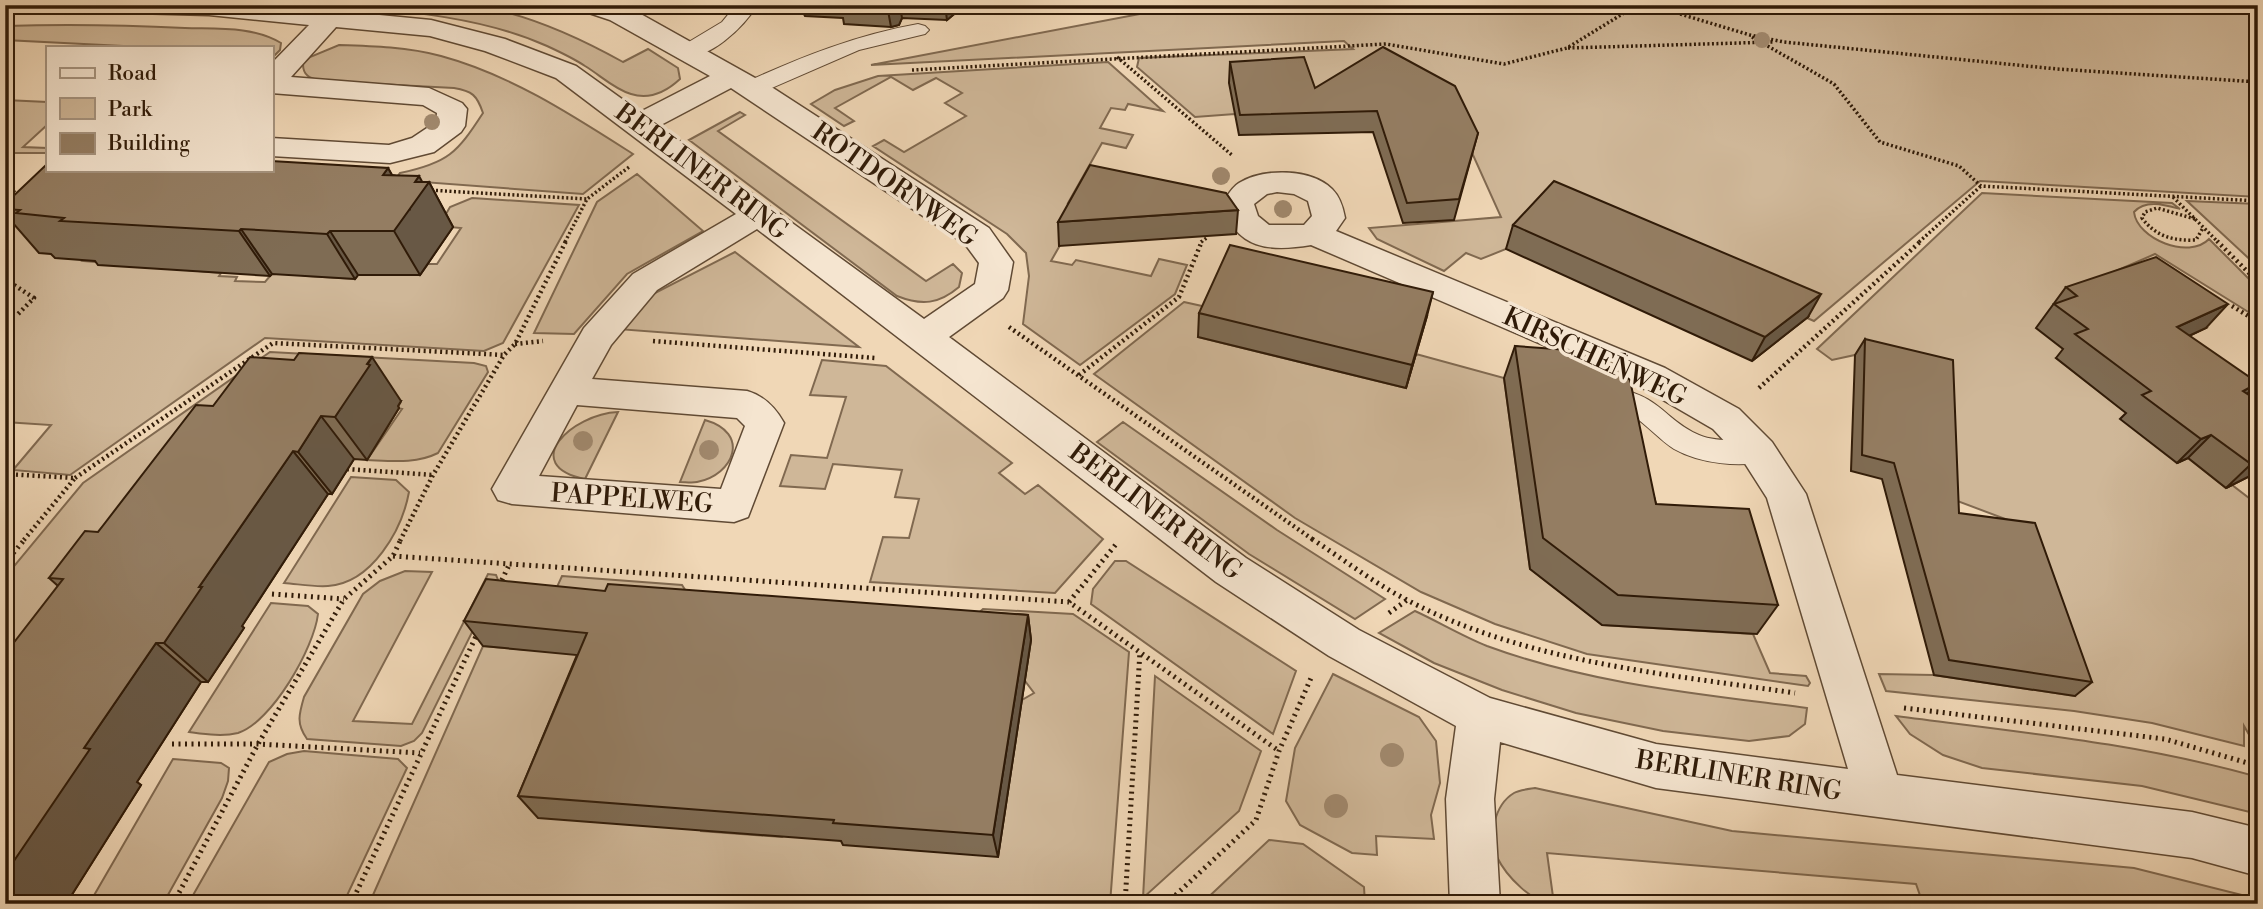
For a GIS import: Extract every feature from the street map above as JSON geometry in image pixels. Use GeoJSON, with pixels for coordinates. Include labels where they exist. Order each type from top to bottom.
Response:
{"type":"FeatureCollection","features":[{"type":"Feature","properties":{"kind":"street","name":"BERLINER RING"},"geometry":{"type":"LineString","coordinates":[[134,5],[209,7],[431,28],[495,45],[566,72],[924,337],[1231,570],[1344,643],[1480,716],[1656,766],[2192,835],[2258,852]]}},
{"type":"Feature","properties":{"kind":"street","name":"ROTDORNWEG"},"geometry":{"type":"LineString","coordinates":[[592,5],[620,14],[742,82],[977,236],[996,262],[991,289],[924,337]]}},
{"type":"Feature","properties":{"kind":"street"},"geometry":{"type":"LineString","coordinates":[[273,80],[330,19]]}},
{"type":"Feature","properties":{"kind":"street"},"geometry":{"type":"LineString","coordinates":[[273,82],[429,97],[452,109],[450,126],[423,145],[390,154],[273,147]]}},
{"type":"Feature","properties":{"kind":"street"},"geometry":{"type":"LineString","coordinates":[[653,135],[742,82]]}},
{"type":"Feature","properties":{"kind":"street"},"geometry":{"type":"LineString","coordinates":[[1284,182],[1309,189],[1324,200],[1329,218],[1314,234],[1283,240],[1257,233],[1241,220],[1238,204],[1247,191],[1265,183],[1284,182]]}},
{"type":"Feature","properties":{"kind":"street","name":"PAPPELWEG"},"geometry":{"type":"LineString","coordinates":[[565,391],[747,405],[765,423],[734,506],[512,489],[565,391],[597,337],[645,282],[759,214]]}},
{"type":"Feature","properties":{"kind":"street","name":"KIRSCHENWEG"},"geometry":{"type":"LineString","coordinates":[[1314,234],[1652,377],[1726,419],[1758,452],[1786,494],[1880,796]]}},
{"type":"Feature","properties":{"kind":"street"},"geometry":{"type":"LineString","coordinates":[[1475,904],[1470,799],[1480,716]]}},
{"type":"Feature","properties":{"kind":"lane"},"geometry":{"type":"LineString","coordinates":[[690,51],[721,35],[742,15],[747,5]]}},
{"type":"Feature","properties":{"kind":"lane"},"geometry":{"type":"LineString","coordinates":[[742,82],[877,36],[918,30]]}},
{"type":"Feature","properties":{"kind":"lane"},"geometry":{"type":"LineString","coordinates":[[1619,400],[1630,401],[1644,408],[1684,440],[1704,449],[1758,452]]}},
{"type":"Feature","properties":{"kind":"path"},"geometry":{"type":"LineString","coordinates":[[1567,48],[1637,5]]}},
{"type":"Feature","properties":{"kind":"path"},"geometry":{"type":"LineString","coordinates":[[1650,5],[1750,35],[1784,42]]}},
{"type":"Feature","properties":{"kind":"path"},"geometry":{"type":"LineString","coordinates":[[1750,35],[1834,84],[1880,142],[1959,166],[1981,186],[2258,201]]}},
{"type":"Feature","properties":{"kind":"path"},"geometry":{"type":"LineString","coordinates":[[910,70],[1386,44],[1504,64],[1567,48],[1784,42],[2057,69],[2258,82]]}},
{"type":"Feature","properties":{"kind":"path"},"geometry":{"type":"LineString","coordinates":[[1116,57],[1265,183]]}},
{"type":"Feature","properties":{"kind":"path"},"geometry":{"type":"LineString","coordinates":[[173,904],[258,744],[344,599],[393,556],[433,475],[504,355],[515,344],[587,199],[637,161],[653,135]]}},
{"type":"Feature","properties":{"kind":"path"},"geometry":{"type":"LineString","coordinates":[[1726,419],[1981,186]]}},
{"type":"Feature","properties":{"kind":"path"},"geometry":{"type":"LineString","coordinates":[[5,190],[13,190],[18,198]]}},
{"type":"Feature","properties":{"kind":"path"},"geometry":{"type":"LineString","coordinates":[[12,202],[30,195]]}},
{"type":"Feature","properties":{"kind":"path"},"geometry":{"type":"LineString","coordinates":[[2173,197],[2258,282]]}},
{"type":"Feature","properties":{"kind":"path"},"geometry":{"type":"LineString","coordinates":[[2195,219],[2157,208],[2145,212],[2142,218],[2147,227],[2161,236],[2179,241],[2196,240],[2203,228]]}},
{"type":"Feature","properties":{"kind":"path"},"geometry":{"type":"LineString","coordinates":[[1079,375],[1179,297],[1202,240],[1241,220]]}},
{"type":"Feature","properties":{"kind":"path"},"geometry":{"type":"LineString","coordinates":[[5,279],[34,298],[18,314]]}},
{"type":"Feature","properties":{"kind":"path"},"geometry":{"type":"LineString","coordinates":[[2232,306],[2258,322]]}},
{"type":"Feature","properties":{"kind":"path"},"geometry":{"type":"LineString","coordinates":[[1007,325],[1287,523],[1407,600],[1491,635],[1586,662],[1851,701],[2165,739],[2258,766]]}},
{"type":"Feature","properties":{"kind":"path"},"geometry":{"type":"LineString","coordinates":[[515,344],[597,337],[895,359],[924,337]]}},
{"type":"Feature","properties":{"kind":"path"},"geometry":{"type":"LineString","coordinates":[[5,564],[75,478],[273,343],[504,355]]}},
{"type":"Feature","properties":{"kind":"path"},"geometry":{"type":"LineString","coordinates":[[347,469],[433,475]]}},
{"type":"Feature","properties":{"kind":"path"},"geometry":{"type":"LineString","coordinates":[[5,474],[75,478]]}},
{"type":"Feature","properties":{"kind":"path"},"geometry":{"type":"LineString","coordinates":[[1069,602],[1120,540]]}},
{"type":"Feature","properties":{"kind":"path"},"geometry":{"type":"LineString","coordinates":[[393,556],[1069,602],[1279,751]]}},
{"type":"Feature","properties":{"kind":"path"},"geometry":{"type":"LineString","coordinates":[[498,589],[510,563]]}},
{"type":"Feature","properties":{"kind":"path"},"geometry":{"type":"LineString","coordinates":[[272,594],[344,599]]}},
{"type":"Feature","properties":{"kind":"path"},"geometry":{"type":"LineString","coordinates":[[351,904],[480,626]]}},
{"type":"Feature","properties":{"kind":"path"},"geometry":{"type":"LineString","coordinates":[[1125,904],[1140,650]]}},
{"type":"Feature","properties":{"kind":"path"},"geometry":{"type":"LineString","coordinates":[[1166,904],[1256,820],[1279,751],[1315,670]]}},
{"type":"Feature","properties":{"kind":"path"},"geometry":{"type":"LineString","coordinates":[[172,744],[258,744],[421,753]]}},
{"type":"Feature","properties":{"kind":"green space"},"geometry":{"type":"Polygon","coordinates":[[[427,3],[466,5],[502,11],[556,29],[623,62],[648,49],[678,68],[680,79],[657,94],[638,96],[619,89],[557,51],[495,28],[441,16],[330,5],[427,3]]]}},
{"type":"Feature","properties":{"kind":"green space"},"geometry":{"type":"Polygon","coordinates":[[[1187,5],[2258,5],[2258,197],[1980,181],[1814,321],[1547,205],[1506,249],[1481,259],[1466,253],[1444,271],[1377,239],[1369,228],[1501,217],[1464,135],[1235,114],[1195,117],[1137,67],[1139,58],[1353,49],[1344,41],[871,65],[1187,5]]]}},
{"type":"Feature","properties":{"kind":"green space"},"geometry":{"type":"Polygon","coordinates":[[[95,25],[247,31],[281,43],[280,50],[273,57],[273,46],[123,46],[5,40],[5,26],[95,25]]]}},
{"type":"Feature","properties":{"kind":"green space"},"geometry":{"type":"Polygon","coordinates":[[[339,45],[416,51],[467,64],[540,97],[633,154],[583,194],[395,180],[400,173],[430,165],[450,154],[466,138],[483,113],[481,107],[473,95],[454,88],[320,81],[306,74],[303,64],[310,57],[339,45]]]}},
{"type":"Feature","properties":{"kind":"green space"},"geometry":{"type":"Polygon","coordinates":[[[1108,62],[1163,111],[1128,104],[1125,110],[1111,108],[1100,128],[1133,135],[1126,148],[1102,143],[1068,203],[1111,212],[1067,233],[1051,261],[1072,265],[1076,260],[1151,276],[1159,259],[1187,265],[1175,294],[1080,365],[1023,324],[1029,276],[1026,253],[1007,234],[873,146],[884,140],[904,152],[966,116],[945,103],[962,93],[936,78],[913,90],[891,77],[835,108],[854,121],[844,126],[811,104],[835,90],[878,76],[1108,62]]]}},
{"type":"Feature","properties":{"kind":"green space"},"geometry":{"type":"Polygon","coordinates":[[[5,100],[46,102],[46,126],[23,147],[46,148],[46,153],[5,153],[5,100]]]}},
{"type":"Feature","properties":{"kind":"green space"},"geometry":{"type":"Polygon","coordinates":[[[740,112],[745,115],[718,131],[926,281],[953,264],[962,273],[959,287],[930,302],[897,296],[689,140],[740,112]]]}},
{"type":"Feature","properties":{"kind":"green space"},"geometry":{"type":"Polygon","coordinates":[[[637,174],[703,231],[627,274],[574,334],[534,333],[597,202],[637,174]]]}},
{"type":"Feature","properties":{"kind":"green space"},"geometry":{"type":"Polygon","coordinates":[[[1982,193],[2172,203],[2180,209],[2156,204],[2144,205],[2134,212],[2137,222],[2154,238],[2177,247],[2200,245],[2209,239],[2258,288],[2258,318],[2155,254],[2079,287],[2069,353],[2056,358],[2129,415],[2177,463],[2188,458],[2226,488],[2232,485],[2258,505],[2258,750],[2244,726],[2244,746],[2152,723],[2074,711],[1886,691],[1879,674],[1934,675],[2075,696],[2024,526],[1944,496],[1855,355],[1832,360],[1817,349],[1982,193]]]}},
{"type":"Feature","properties":{"kind":"green space"},"geometry":{"type":"Polygon","coordinates":[[[472,198],[579,205],[503,343],[484,351],[265,338],[70,475],[13,470],[51,425],[5,422],[5,211],[76,206],[39,243],[58,254],[83,259],[82,261],[221,273],[219,276],[237,277],[235,281],[265,282],[275,270],[307,276],[355,279],[358,275],[420,275],[428,264],[437,264],[461,228],[439,226],[450,207],[472,198]]]}},
{"type":"Feature","properties":{"kind":"green space"},"geometry":{"type":"Polygon","coordinates":[[[2187,201],[2258,204],[2258,267],[2187,201]]]}},
{"type":"Feature","properties":{"kind":"green space"},"geometry":{"type":"Polygon","coordinates":[[[735,252],[859,347],[617,329],[653,294],[735,252]]]}},
{"type":"Feature","properties":{"kind":"green space"},"geometry":{"type":"Polygon","coordinates":[[[1184,302],[1211,308],[1198,337],[1406,388],[1416,354],[1504,378],[1530,569],[1602,625],[1753,634],[1770,673],[1806,676],[1810,683],[1808,686],[1587,654],[1495,624],[1421,592],[1295,518],[1094,374],[1184,302]]]}},
{"type":"Feature","properties":{"kind":"green space"},"geometry":{"type":"Polygon","coordinates":[[[270,352],[474,363],[486,366],[488,372],[438,453],[412,460],[367,460],[402,409],[397,408],[401,402],[5,740],[5,577],[83,483],[270,352]]]}},
{"type":"Feature","properties":{"kind":"green space"},"geometry":{"type":"Polygon","coordinates":[[[822,360],[886,366],[1012,463],[999,473],[1025,494],[1038,485],[1103,539],[1055,593],[870,582],[883,537],[909,538],[919,499],[895,497],[902,470],[833,464],[825,489],[780,486],[791,455],[827,458],[846,397],[810,395],[822,360]]]}},
{"type":"Feature","properties":{"kind":"green space"},"geometry":{"type":"Polygon","coordinates":[[[618,412],[585,479],[565,472],[555,463],[554,452],[559,441],[570,430],[584,421],[618,412]]]}},
{"type":"Feature","properties":{"kind":"green space"},"geometry":{"type":"Polygon","coordinates":[[[705,420],[719,426],[728,434],[732,453],[728,463],[710,478],[680,482],[705,420]]]}},
{"type":"Feature","properties":{"kind":"green space"},"geometry":{"type":"Polygon","coordinates":[[[1123,422],[1277,530],[1385,599],[1355,619],[1249,554],[1097,442],[1123,422]]]}},
{"type":"Feature","properties":{"kind":"green space"},"geometry":{"type":"Polygon","coordinates":[[[351,477],[396,480],[409,492],[392,538],[371,565],[344,583],[322,586],[284,583],[351,477]]]}},
{"type":"Feature","properties":{"kind":"green space"},"geometry":{"type":"Polygon","coordinates":[[[1115,561],[1126,561],[1296,671],[1273,734],[1091,604],[1093,589],[1115,561]]]}},
{"type":"Feature","properties":{"kind":"green space"},"geometry":{"type":"Polygon","coordinates":[[[405,571],[432,572],[353,721],[412,724],[488,574],[496,575],[498,580],[422,733],[414,741],[401,746],[307,739],[300,719],[304,697],[363,594],[380,581],[405,571]]]}},
{"type":"Feature","properties":{"kind":"green space"},"geometry":{"type":"Polygon","coordinates":[[[562,576],[682,585],[702,616],[701,831],[782,837],[1034,693],[1025,681],[955,634],[983,609],[1073,614],[1129,652],[1110,904],[369,904],[483,646],[528,650],[562,576]]]}},
{"type":"Feature","properties":{"kind":"green space"},"geometry":{"type":"Polygon","coordinates":[[[271,603],[308,606],[318,614],[309,645],[289,682],[264,715],[238,733],[219,735],[189,732],[271,603]]]}},
{"type":"Feature","properties":{"kind":"green space"},"geometry":{"type":"Polygon","coordinates":[[[1415,611],[1487,646],[1565,670],[1645,686],[1807,708],[1805,724],[1789,736],[1749,741],[1663,731],[1576,713],[1502,690],[1434,663],[1379,633],[1415,611]]]}},
{"type":"Feature","properties":{"kind":"green space"},"geometry":{"type":"Polygon","coordinates":[[[1333,674],[1419,717],[1436,741],[1440,783],[1431,815],[1434,839],[1376,836],[1377,855],[1352,853],[1300,825],[1286,801],[1295,748],[1333,674]]]}},
{"type":"Feature","properties":{"kind":"green space"},"geometry":{"type":"Polygon","coordinates":[[[1155,676],[1261,751],[1239,811],[1143,898],[1155,676]]]}},
{"type":"Feature","properties":{"kind":"green space"},"geometry":{"type":"Polygon","coordinates":[[[1896,716],[2123,747],[2258,777],[2258,814],[2142,786],[1982,768],[1943,755],[1910,734],[1896,716]]]}},
{"type":"Feature","properties":{"kind":"green space"},"geometry":{"type":"Polygon","coordinates":[[[304,751],[398,759],[407,768],[343,904],[188,904],[269,762],[287,754],[304,751]]]}},
{"type":"Feature","properties":{"kind":"green space"},"geometry":{"type":"Polygon","coordinates":[[[173,759],[221,763],[229,768],[222,798],[164,902],[89,904],[173,759]]]}},
{"type":"Feature","properties":{"kind":"green space"},"geometry":{"type":"Polygon","coordinates":[[[1535,788],[1732,831],[2134,868],[2258,899],[2258,904],[2047,904],[2045,897],[2039,898],[2042,904],[1923,904],[1916,884],[1547,853],[1554,904],[1546,903],[1521,888],[1507,872],[1497,857],[1493,840],[1497,813],[1507,798],[1516,792],[1535,788]]]}},
{"type":"Feature","properties":{"kind":"green space"},"geometry":{"type":"Polygon","coordinates":[[[1269,840],[1303,844],[1364,887],[1365,904],[1201,904],[1269,840]]]}},
{"type":"Feature","properties":{"kind":"building"},"geometry":{"type":"Polygon","coordinates":[[[1383,47],[1455,86],[1478,133],[1459,199],[1407,203],[1377,111],[1240,115],[1230,62],[1304,57],[1315,88],[1383,47]]]}},
{"type":"Feature","properties":{"kind":"building"},"geometry":{"type":"Polygon","coordinates":[[[273,161],[388,168],[383,175],[419,176],[415,182],[429,182],[394,231],[330,231],[327,234],[60,221],[64,218],[16,213],[20,210],[5,209],[5,204],[46,165],[46,172],[273,172],[273,161]]]}},
{"type":"Feature","properties":{"kind":"building"},"geometry":{"type":"Polygon","coordinates":[[[1090,165],[1226,193],[1238,210],[1058,222],[1090,165]]]}},
{"type":"Feature","properties":{"kind":"building"},"geometry":{"type":"Polygon","coordinates":[[[1554,181],[1821,294],[1765,337],[1513,225],[1554,181]]]}},
{"type":"Feature","properties":{"kind":"building"},"geometry":{"type":"Polygon","coordinates":[[[1230,245],[1433,292],[1412,365],[1199,313],[1230,245]]]}},
{"type":"Feature","properties":{"kind":"building"},"geometry":{"type":"Polygon","coordinates":[[[2156,257],[2228,304],[2177,327],[2258,383],[2243,391],[2258,401],[2258,461],[2251,464],[2211,435],[2201,439],[2142,395],[2151,391],[2075,334],[2088,329],[2054,304],[2077,296],[2066,287],[2156,257]]]}},
{"type":"Feature","properties":{"kind":"building"},"geometry":{"type":"Polygon","coordinates":[[[1865,339],[1953,360],[1959,513],[2035,523],[2092,682],[1949,660],[1894,463],[1862,455],[1865,339]]]}},
{"type":"Feature","properties":{"kind":"building"},"geometry":{"type":"Polygon","coordinates":[[[1515,346],[1625,354],[1626,357],[1621,360],[1617,369],[1630,380],[1656,504],[1749,509],[1778,605],[1618,595],[1543,538],[1515,346]]]}},
{"type":"Feature","properties":{"kind":"building"},"geometry":{"type":"Polygon","coordinates":[[[299,353],[372,357],[367,364],[370,365],[335,417],[321,416],[298,452],[293,451],[199,587],[202,587],[164,643],[156,643],[84,748],[90,749],[5,874],[5,654],[63,579],[49,578],[85,531],[98,532],[196,405],[213,406],[250,357],[294,360],[299,353]]]}},
{"type":"Feature","properties":{"kind":"building"},"geometry":{"type":"Polygon","coordinates":[[[486,579],[605,591],[608,584],[1028,615],[993,835],[518,796],[587,633],[464,621],[486,579]]]}}]}
